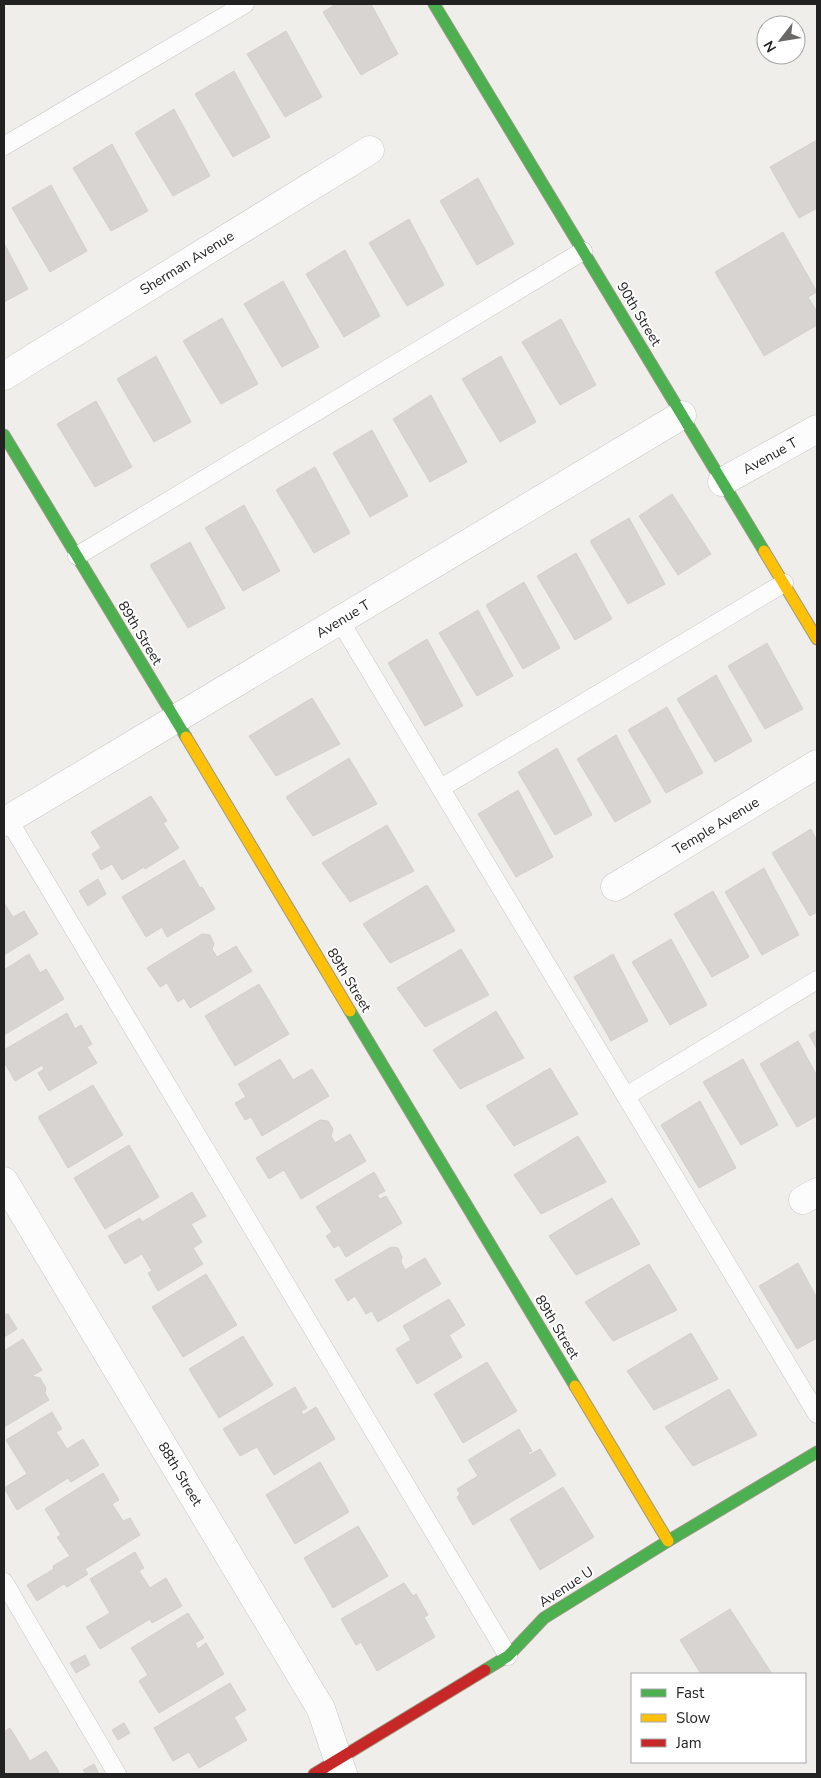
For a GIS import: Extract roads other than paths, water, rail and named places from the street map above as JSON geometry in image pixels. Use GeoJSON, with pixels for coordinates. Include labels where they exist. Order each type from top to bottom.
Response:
{"type":"FeatureCollection","features":[{"type":"Feature","properties":{"kind":"street","name":"90th Street"},"geometry":{"type":"LineString","coordinates":[[434,4],[817,639]]}},
{"type":"Feature","properties":{"kind":"street","name":"Sherman Avenue"},"geometry":{"type":"LineString","coordinates":[[4,376],[370,150]]}},
{"type":"Feature","properties":{"kind":"street","name":"Avenue T"},"geometry":{"type":"LineString","coordinates":[[6,821],[682,415]]}},
{"type":"Feature","properties":{"kind":"street","name":"Avenue T"},"geometry":{"type":"LineString","coordinates":[[722,482],[817,429]]}},
{"type":"Feature","properties":{"kind":"street","name":"89th Street"},"geometry":{"type":"LineString","coordinates":[[4,435],[668,1540]]}},
{"type":"Feature","properties":{"kind":"street","name":"Temple Avenue"},"geometry":{"type":"LineString","coordinates":[[615,887],[817,764]]}},
{"type":"Feature","properties":{"kind":"street","name":"88th Street"},"geometry":{"type":"LineString","coordinates":[[4,1181],[321,1709],[341,1767]]}},
{"type":"Feature","properties":{"kind":"street","name":"Avenue U"},"geometry":{"type":"LineString","coordinates":[[314,1774],[341,1767],[508,1656],[544,1618],[668,1540],[817,1452]]}},
{"type":"Feature","properties":{"kind":"lane"},"geometry":{"type":"LineString","coordinates":[[4,146],[245,4]]}},
{"type":"Feature","properties":{"kind":"lane"},"geometry":{"type":"LineString","coordinates":[[77,556],[583,251]]}},
{"type":"Feature","properties":{"kind":"lane"},"geometry":{"type":"LineString","coordinates":[[441,788],[784,583]]}},
{"type":"Feature","properties":{"kind":"lane"},"geometry":{"type":"LineString","coordinates":[[340,620],[817,1414]]}},
{"type":"Feature","properties":{"kind":"lane"},"geometry":{"type":"LineString","coordinates":[[6,821],[508,1656]]}},
{"type":"Feature","properties":{"kind":"lane"},"geometry":{"type":"LineString","coordinates":[[626,1096],[817,980]]}},
{"type":"Feature","properties":{"kind":"lane"},"geometry":{"type":"LineString","coordinates":[[4,1582],[117,1774]]}}]}
